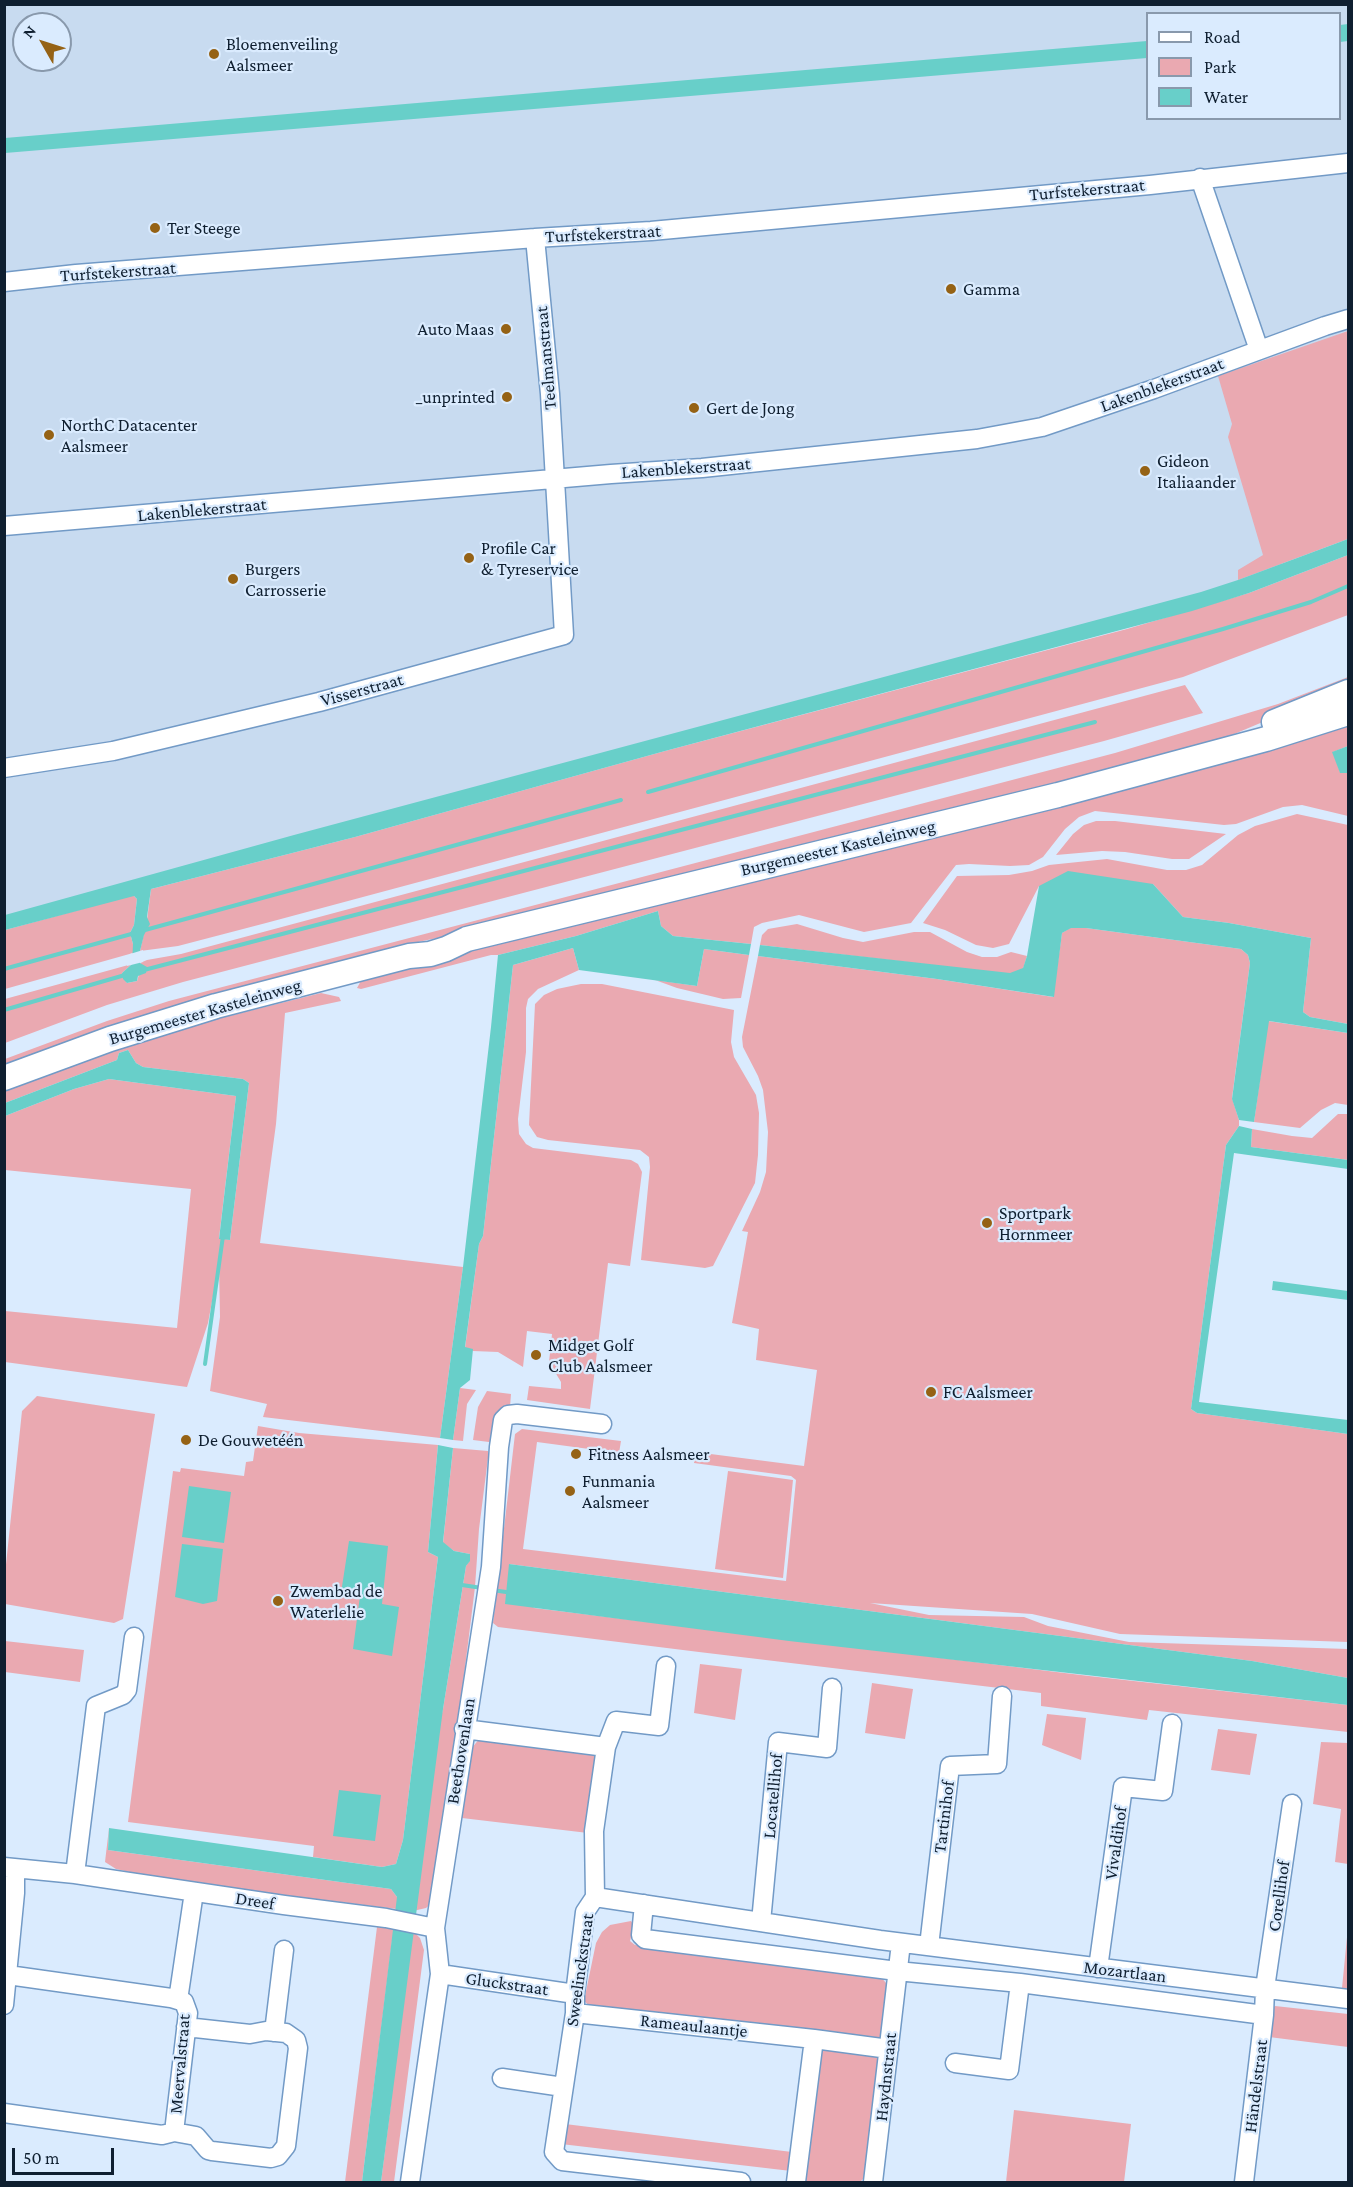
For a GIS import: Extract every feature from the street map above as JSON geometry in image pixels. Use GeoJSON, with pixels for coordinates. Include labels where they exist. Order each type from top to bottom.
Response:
{"type":"FeatureCollection","features":[{"type":"Feature","properties":{"kind":"main road","name":"Burgemeester Kasteleinweg"},"geometry":{"type":"LineString","coordinates":[[1207,754],[1264,726],[1348,692]]}},
{"type":"Feature","properties":{"kind":"main road","name":"Burgemeester Kasteleinweg"},"geometry":{"type":"LineString","coordinates":[[4,1078],[110,1039],[216,1006],[409,956],[430,954],[467,939],[1058,795],[1266,739],[1348,713]]}},
{"type":"Feature","properties":{"kind":"street","name":"Turfstekerstraat"},"geometry":{"type":"LineString","coordinates":[[4,282],[76,274],[651,231],[1150,185],[1348,163]]}},
{"type":"Feature","properties":{"kind":"street"},"geometry":{"type":"LineString","coordinates":[[1200,178],[1259,350]]}},
{"type":"Feature","properties":{"kind":"street","name":"Teelmanstraat"},"geometry":{"type":"LineString","coordinates":[[535,238],[550,394],[555,479]]}},
{"type":"Feature","properties":{"kind":"street","name":"Lakenblekerstraat"},"geometry":{"type":"LineString","coordinates":[[4,526],[766,462],[988,437],[1042,427],[1348,319]]}},
{"type":"Feature","properties":{"kind":"street","name":"Visserstraat"},"geometry":{"type":"LineString","coordinates":[[4,768],[112,751],[319,702],[564,635],[562,569],[555,479]]}},
{"type":"Feature","properties":{"kind":"street","name":"Beethovenlaan"},"geometry":{"type":"LineString","coordinates":[[410,2182],[440,1974],[426,1925],[483,1620],[503,1420],[508,1414],[517,1414],[602,1424]]}},
{"type":"Feature","properties":{"kind":"street"},"geometry":{"type":"LineString","coordinates":[[75,1874],[96,1706],[123,1695],[127,1690],[134,1637]]}},
{"type":"Feature","properties":{"kind":"street","name":"Sweelinckstraat"},"geometry":{"type":"LineString","coordinates":[[666,1666],[659,1726],[616,1721],[606,1747],[594,1831],[595,1897],[585,1912],[574,2013],[554,2152],[562,2161],[741,2182]]}},
{"type":"Feature","properties":{"kind":"street","name":"Locatellihof"},"geometry":{"type":"LineString","coordinates":[[761,1922],[778,1742],[826,1748],[832,1688]]}},
{"type":"Feature","properties":{"kind":"street","name":"Tartinihof"},"geometry":{"type":"LineString","coordinates":[[929,1946],[950,1766],[997,1764],[1002,1696]]}},
{"type":"Feature","properties":{"kind":"street","name":"Vivaldihof"},"geometry":{"type":"LineString","coordinates":[[1098,1968],[1123,1787],[1163,1791],[1172,1724]]}},
{"type":"Feature","properties":{"kind":"street"},"geometry":{"type":"LineString","coordinates":[[464,1729],[606,1747]]}},
{"type":"Feature","properties":{"kind":"street","name":"Corellihof"},"geometry":{"type":"LineString","coordinates":[[1264,1988],[1292,1804]]}},
{"type":"Feature","properties":{"kind":"street","name":"Dreef"},"geometry":{"type":"LineString","coordinates":[[4,2005],[9,1975],[10,1868],[75,1874],[426,1925]]}},
{"type":"Feature","properties":{"kind":"street"},"geometry":{"type":"LineString","coordinates":[[177,2000],[194,1892]]}},
{"type":"Feature","properties":{"kind":"street","name":"Mozartlaan"},"geometry":{"type":"LineString","coordinates":[[595,1897],[901,1943],[1348,1999]]}},
{"type":"Feature","properties":{"kind":"street","name":"Mozartlaan"},"geometry":{"type":"LineString","coordinates":[[644,1904],[641,1935],[645,1939],[897,1971],[1020,1983],[1264,2015]]}},
{"type":"Feature","properties":{"kind":"street"},"geometry":{"type":"LineString","coordinates":[[897,1971],[901,1943]]}},
{"type":"Feature","properties":{"kind":"street"},"geometry":{"type":"LineString","coordinates":[[274,2031],[284,1950]]}},
{"type":"Feature","properties":{"kind":"street","name":"Haydnstraat"},"geometry":{"type":"LineString","coordinates":[[873,2182],[897,1971]]}},
{"type":"Feature","properties":{"kind":"street","name":"Gluckstraat"},"geometry":{"type":"LineString","coordinates":[[440,1974],[575,1994]]}},
{"type":"Feature","properties":{"kind":"street","name":"Meervalstraat"},"geometry":{"type":"LineString","coordinates":[[4,2113],[162,2135],[174,2132],[188,2013],[184,2002],[177,2000],[9,1975]]}},
{"type":"Feature","properties":{"kind":"street"},"geometry":{"type":"LineString","coordinates":[[956,2063],[1009,2070],[1020,1983]]}},
{"type":"Feature","properties":{"kind":"street","name":"Händelstraat"},"geometry":{"type":"LineString","coordinates":[[1244,2182],[1264,2015],[1264,1988]]}},
{"type":"Feature","properties":{"kind":"street","name":"Rameaulaantje"},"geometry":{"type":"LineString","coordinates":[[574,2013],[889,2049]]}},
{"type":"Feature","properties":{"kind":"street"},"geometry":{"type":"LineString","coordinates":[[174,2132],[196,2136],[208,2150],[212,2151],[271,2158],[283,2152],[286,2146],[298,2048],[296,2040],[291,2036],[274,2031],[250,2034],[186,2026]]}},
{"type":"Feature","properties":{"kind":"street"},"geometry":{"type":"LineString","coordinates":[[796,2182],[814,2039]]}},
{"type":"Feature","properties":{"kind":"street"},"geometry":{"type":"LineString","coordinates":[[502,2078],[563,2087]]}},
{"type":"Feature","properties":{"kind":"shaded area"},"geometry":{"type":"Polygon","coordinates":[[[5,5],[1348,5],[1348,365],[1279,572],[5,918],[5,5]]]}},
{"type":"Feature","properties":{"kind":"green space"},"geometry":{"type":"Polygon","coordinates":[[[1348,331],[1348,539],[1238,580],[1238,570],[1263,555],[1228,437],[1232,424],[1218,376],[1348,331]]]}},
{"type":"Feature","properties":{"kind":"green space"},"geometry":{"type":"Polygon","coordinates":[[[1348,555],[1348,615],[1183,677],[266,923],[178,946],[140,951],[151,889],[355,837],[665,751],[1127,629],[1249,593],[1348,555]]]}},
{"type":"Feature","properties":{"kind":"green space"},"geometry":{"type":"Polygon","coordinates":[[[1348,677],[1348,686],[1213,743],[1171,757],[484,928],[418,942],[5,1070],[5,1059],[107,1021],[169,1001],[1115,753],[1278,704],[1348,677]]]}},
{"type":"Feature","properties":{"kind":"green space"},"geometry":{"type":"Polygon","coordinates":[[[1185,685],[1203,713],[1104,741],[183,982],[107,1005],[5,1043],[5,999],[132,964],[122,973],[127,983],[137,981],[142,965],[140,963],[147,960],[181,954],[1185,685]]]}},
{"type":"Feature","properties":{"kind":"green space"},"geometry":{"type":"Polygon","coordinates":[[[1348,721],[1348,746],[1333,752],[1340,772],[1348,773],[1348,816],[1302,805],[1283,807],[1236,824],[1224,825],[1095,811],[1079,817],[1065,829],[1043,857],[1029,865],[956,865],[911,923],[864,932],[799,915],[762,923],[754,927],[751,944],[673,936],[661,926],[658,911],[576,936],[491,955],[361,989],[357,988],[362,979],[1348,721]]]}},
{"type":"Feature","properties":{"kind":"green space"},"geometry":{"type":"Polygon","coordinates":[[[1297,814],[1348,825],[1348,1024],[1310,1017],[1303,1012],[1311,938],[1183,917],[1153,884],[1039,886],[1009,944],[993,948],[976,945],[945,930],[923,923],[957,876],[1009,875],[1049,865],[1107,859],[1167,870],[1186,870],[1202,865],[1238,835],[1255,826],[1297,814]]]}},
{"type":"Feature","properties":{"kind":"green space"},"geometry":{"type":"Polygon","coordinates":[[[1096,821],[1115,821],[1226,834],[1189,859],[1102,851],[1056,855],[1073,834],[1084,825],[1096,821]]]}},
{"type":"Feature","properties":{"kind":"green space"},"geometry":{"type":"Polygon","coordinates":[[[130,896],[137,899],[134,925],[130,933],[133,953],[5,989],[5,930],[130,896]]]}},
{"type":"Feature","properties":{"kind":"green space"},"geometry":{"type":"Polygon","coordinates":[[[797,924],[863,942],[914,932],[930,932],[967,952],[982,957],[997,957],[1011,952],[1027,956],[1023,969],[1010,974],[760,945],[762,935],[768,929],[797,924]]]}},
{"type":"Feature","properties":{"kind":"green space","name":"Sportpark Hornmeer"},"geometry":{"type":"Polygon","coordinates":[[[1070,928],[1086,928],[1241,949],[1248,955],[1250,963],[1232,1098],[1239,1126],[1226,1145],[1191,1409],[1197,1413],[1348,1434],[1348,1642],[1120,1634],[1032,1614],[870,1603],[929,1615],[1024,1617],[1048,1626],[1129,1642],[1348,1649],[1348,1678],[1252,1661],[509,1564],[534,1608],[1089,1676],[1348,1705],[1348,1732],[1149,1710],[1147,1720],[1041,1706],[1041,1693],[498,1627],[493,1623],[515,1434],[522,1429],[621,1441],[619,1453],[537,1442],[523,1549],[786,1581],[796,1480],[791,1476],[694,1463],[695,1452],[804,1466],[817,1370],[756,1360],[759,1329],[732,1323],[748,1232],[742,1231],[760,1192],[766,1172],[768,1132],[763,1090],[743,1047],[742,1037],[758,956],[937,979],[1053,997],[1062,933],[1070,928]]]}},
{"type":"Feature","properties":{"kind":"green space"},"geometry":{"type":"Polygon","coordinates":[[[573,948],[579,970],[538,989],[528,999],[526,1052],[518,1119],[519,1134],[526,1144],[533,1148],[631,1160],[638,1164],[642,1172],[630,1266],[608,1263],[590,1409],[527,1400],[529,1386],[561,1389],[561,1382],[549,1362],[552,1334],[527,1331],[523,1367],[498,1352],[473,1351],[465,1348],[479,1244],[483,1236],[513,965],[573,948]]]}},
{"type":"Feature","properties":{"kind":"green space"},"geometry":{"type":"Polygon","coordinates":[[[704,949],[749,955],[741,998],[723,999],[655,980],[697,986],[704,949]]]}},
{"type":"Feature","properties":{"kind":"green space"},"geometry":{"type":"Polygon","coordinates":[[[581,984],[602,984],[734,1010],[731,1042],[734,1057],[756,1095],[759,1113],[758,1155],[755,1183],[713,1266],[705,1268],[641,1260],[650,1167],[649,1157],[640,1150],[548,1140],[537,1137],[529,1125],[535,1004],[544,995],[557,989],[581,984]]]}},
{"type":"Feature","properties":{"kind":"green space"},"geometry":{"type":"Polygon","coordinates":[[[321,993],[339,997],[341,1001],[285,1013],[276,1124],[260,1243],[463,1267],[440,1438],[263,1417],[267,1404],[210,1391],[220,1317],[219,1264],[208,1323],[187,1387],[5,1362],[5,1311],[177,1328],[191,1189],[5,1170],[5,1116],[74,1089],[109,1079],[236,1096],[219,1238],[230,1240],[249,1083],[243,1079],[143,1067],[136,1063],[128,1050],[119,1053],[117,1060],[5,1103],[5,1087],[152,1033],[321,993]]]}},
{"type":"Feature","properties":{"kind":"green space"},"geometry":{"type":"Polygon","coordinates":[[[1268,1021],[1348,1033],[1348,1105],[1335,1103],[1321,1110],[1300,1128],[1254,1122],[1268,1021]]]}},
{"type":"Feature","properties":{"kind":"green space"},"geometry":{"type":"Polygon","coordinates":[[[1338,1114],[1348,1114],[1348,1160],[1251,1147],[1252,1129],[1312,1138],[1338,1114]]]}},
{"type":"Feature","properties":{"kind":"green space"},"geometry":{"type":"Polygon","coordinates":[[[460,1388],[476,1390],[467,1404],[463,1441],[453,1440],[460,1388]]]}},
{"type":"Feature","properties":{"kind":"green space"},"geometry":{"type":"Polygon","coordinates":[[[487,1391],[511,1394],[510,1407],[502,1407],[498,1415],[495,1438],[489,1442],[473,1440],[478,1407],[487,1391]]]}},
{"type":"Feature","properties":{"kind":"green space"},"geometry":{"type":"Polygon","coordinates":[[[37,1396],[155,1414],[123,1619],[114,1623],[5,1604],[5,1574],[22,1411],[37,1396]]]}},
{"type":"Feature","properties":{"kind":"green space","name":"Zwembad de Waterlelie"},"geometry":{"type":"Polygon","coordinates":[[[258,1426],[299,1433],[438,1445],[428,1552],[438,1557],[403,1840],[396,1864],[382,1867],[313,1857],[314,1846],[128,1822],[173,1471],[180,1472],[181,1468],[244,1476],[246,1462],[253,1461],[258,1426]]]}},
{"type":"Feature","properties":{"kind":"green space"},"geometry":{"type":"Polygon","coordinates":[[[453,1448],[488,1451],[488,1458],[479,1529],[475,1587],[438,1885],[434,1901],[426,1908],[413,1911],[170,1881],[116,1869],[105,1862],[109,1828],[108,1850],[391,1889],[397,1897],[443,1709],[466,1566],[470,1560],[470,1554],[454,1551],[443,1543],[453,1448]]]}},
{"type":"Feature","properties":{"kind":"green space"},"geometry":{"type":"Polygon","coordinates":[[[728,1471],[793,1480],[783,1578],[715,1569],[728,1471]]]}},
{"type":"Feature","properties":{"kind":"green space"},"geometry":{"type":"Polygon","coordinates":[[[5,1641],[84,1650],[80,1682],[5,1672],[5,1641]]]}},
{"type":"Feature","properties":{"kind":"green space"},"geometry":{"type":"Polygon","coordinates":[[[700,1664],[742,1669],[735,1720],[694,1713],[700,1664]]]}},
{"type":"Feature","properties":{"kind":"green space"},"geometry":{"type":"Polygon","coordinates":[[[872,1683],[913,1689],[905,1739],[865,1733],[872,1683]]]}},
{"type":"Feature","properties":{"kind":"green space"},"geometry":{"type":"Polygon","coordinates":[[[1047,1714],[1086,1718],[1081,1760],[1042,1745],[1047,1714]]]}},
{"type":"Feature","properties":{"kind":"green space"},"geometry":{"type":"Polygon","coordinates":[[[1218,1729],[1257,1734],[1250,1775],[1211,1770],[1218,1729]]]}},
{"type":"Feature","properties":{"kind":"green space"},"geometry":{"type":"Polygon","coordinates":[[[480,1738],[597,1753],[588,1833],[462,1818],[471,1749],[480,1738]]]}},
{"type":"Feature","properties":{"kind":"green space"},"geometry":{"type":"Polygon","coordinates":[[[1321,1742],[1348,1743],[1348,1864],[1335,1862],[1341,1809],[1313,1804],[1321,1742]]]}},
{"type":"Feature","properties":{"kind":"green space"},"geometry":{"type":"Polygon","coordinates":[[[631,1921],[634,1925],[630,1941],[635,1945],[881,1977],[889,1991],[882,2041],[592,2008],[584,2001],[596,1943],[602,1932],[610,1925],[631,1921]]]}},
{"type":"Feature","properties":{"kind":"green space"},"geometry":{"type":"Polygon","coordinates":[[[377,1927],[413,1931],[420,1938],[424,1950],[394,2182],[381,2182],[392,2095],[392,1941],[362,2182],[345,2182],[377,1927]]]}},
{"type":"Feature","properties":{"kind":"green space"},"geometry":{"type":"Polygon","coordinates":[[[1348,1927],[1348,1989],[1342,1988],[1348,1927]]]}},
{"type":"Feature","properties":{"kind":"green space"},"geometry":{"type":"Polygon","coordinates":[[[1275,2006],[1348,2014],[1348,2047],[1269,2037],[1272,2010],[1275,2006]]]}},
{"type":"Feature","properties":{"kind":"green space"},"geometry":{"type":"Polygon","coordinates":[[[815,2044],[881,2051],[865,2177],[860,2182],[798,2182],[815,2044]]]}},
{"type":"Feature","properties":{"kind":"green space"},"geometry":{"type":"Polygon","coordinates":[[[1014,2110],[1131,2124],[1124,2182],[1006,2182],[1014,2110]]]}},
{"type":"Feature","properties":{"kind":"green space"},"geometry":{"type":"Polygon","coordinates":[[[565,2124],[792,2152],[791,2171],[561,2144],[565,2124]]]}},
{"type":"Feature","properties":{"kind":"water"},"geometry":{"type":"Polygon","coordinates":[[[1348,24],[1348,41],[1341,42],[1341,25],[1348,24]]]}},
{"type":"Feature","properties":{"kind":"water"},"geometry":{"type":"Polygon","coordinates":[[[1146,41],[1146,58],[5,153],[5,138],[1146,41]]]}},
{"type":"Feature","properties":{"kind":"water"},"geometry":{"type":"Polygon","coordinates":[[[1348,539],[1348,555],[1249,593],[1192,611],[665,751],[355,837],[151,889],[147,917],[150,924],[144,935],[140,951],[140,963],[147,967],[146,973],[138,976],[137,981],[127,983],[122,973],[132,964],[133,944],[130,933],[134,925],[137,899],[134,896],[5,930],[5,915],[294,835],[1201,592],[1348,539]]]}},
{"type":"Feature","properties":{"kind":"water"},"geometry":{"type":"Polygon","coordinates":[[[1348,746],[1348,773],[1340,773],[1332,752],[1348,746]]]}},
{"type":"Feature","properties":{"kind":"water"},"geometry":{"type":"Polygon","coordinates":[[[1068,871],[1153,884],[1183,917],[1311,938],[1303,1012],[1310,1017],[1348,1024],[1348,1033],[1269,1021],[1254,1122],[1239,1120],[1232,1099],[1250,963],[1248,955],[1241,949],[1086,928],[1071,928],[1062,933],[1054,997],[758,956],[760,945],[1010,973],[1023,968],[1027,956],[1039,886],[1068,871]]]}},
{"type":"Feature","properties":{"kind":"water"},"geometry":{"type":"Polygon","coordinates":[[[658,911],[661,926],[673,936],[751,944],[749,955],[704,949],[697,986],[579,970],[573,948],[513,965],[483,1236],[479,1244],[465,1347],[473,1349],[470,1380],[460,1388],[453,1440],[440,1438],[463,1267],[498,955],[576,936],[658,911]]]}},
{"type":"Feature","properties":{"kind":"water"},"geometry":{"type":"Polygon","coordinates":[[[128,1050],[136,1063],[143,1067],[243,1079],[249,1083],[230,1240],[219,1239],[236,1096],[109,1079],[74,1089],[5,1116],[5,1103],[117,1060],[119,1053],[128,1050]]]}},
{"type":"Feature","properties":{"kind":"water"},"geometry":{"type":"Polygon","coordinates":[[[1239,1126],[1252,1129],[1251,1147],[1348,1160],[1348,1169],[1234,1153],[1199,1402],[1348,1420],[1348,1434],[1197,1413],[1191,1409],[1226,1145],[1239,1126]]]}},
{"type":"Feature","properties":{"kind":"water"},"geometry":{"type":"Polygon","coordinates":[[[1273,1281],[1348,1291],[1348,1300],[1272,1290],[1273,1281]]]}},
{"type":"Feature","properties":{"kind":"water"},"geometry":{"type":"Polygon","coordinates":[[[438,1445],[453,1448],[443,1542],[454,1551],[470,1554],[470,1561],[466,1566],[443,1709],[381,2182],[362,2182],[397,1897],[391,1889],[108,1850],[109,1828],[382,1867],[396,1864],[403,1840],[438,1557],[428,1552],[438,1445]]]}},
{"type":"Feature","properties":{"kind":"water"},"geometry":{"type":"Polygon","coordinates":[[[189,1486],[231,1492],[224,1543],[182,1537],[189,1486]]]}},
{"type":"Feature","properties":{"kind":"water"},"geometry":{"type":"Polygon","coordinates":[[[349,1541],[388,1546],[382,1604],[399,1607],[392,1656],[353,1649],[360,1596],[341,1593],[349,1541]]]}},
{"type":"Feature","properties":{"kind":"water"},"geometry":{"type":"Polygon","coordinates":[[[182,1544],[223,1549],[217,1601],[203,1604],[175,1597],[182,1544]]]}},
{"type":"Feature","properties":{"kind":"water"},"geometry":{"type":"Polygon","coordinates":[[[509,1564],[1252,1661],[1348,1678],[1348,1705],[789,1641],[505,1604],[509,1564]]]}},
{"type":"Feature","properties":{"kind":"water"},"geometry":{"type":"Polygon","coordinates":[[[339,1790],[381,1795],[375,1841],[333,1836],[339,1790]]]}},
{"type":"Feature","properties":{"kind":"pier"},"geometry":{"type":"Polygon","coordinates":[[[143,950],[143,962],[127,966],[130,954],[143,950]]]}},
{"type":"Feature","properties":{"kind":"waterway"},"geometry":{"type":"LineString","coordinates":[[648,792],[1223,629],[1311,602],[1348,586]]}},
{"type":"Feature","properties":{"kind":"waterway"},"geometry":{"type":"LineString","coordinates":[[144,970],[1095,722]]}},
{"type":"Feature","properties":{"kind":"waterway"},"geometry":{"type":"LineString","coordinates":[[145,930],[621,800]]}},
{"type":"Feature","properties":{"kind":"waterway"},"geometry":{"type":"LineString","coordinates":[[4,969],[135,933]]}},
{"type":"Feature","properties":{"kind":"waterway"},"geometry":{"type":"LineString","coordinates":[[4,1010],[125,975]]}},
{"type":"Feature","properties":{"kind":"waterway"},"geometry":{"type":"LineString","coordinates":[[205,1364],[223,1236]]}},
{"type":"Feature","properties":{"kind":"waterway"},"geometry":{"type":"LineString","coordinates":[[462,1585],[482,1588]]}},
{"type":"Feature","properties":{"kind":"waterway"},"geometry":{"type":"LineString","coordinates":[[492,1590],[506,1592]]}},
{"type":"Feature","properties":{"kind":"place","name":"Bloemenveiling Aalsmeer"},"geometry":{"type":"Point","coordinates":[214,54]}},
{"type":"Feature","properties":{"kind":"place","name":"Ter Steege"},"geometry":{"type":"Point","coordinates":[155,228]}},
{"type":"Feature","properties":{"kind":"place","name":"Gamma"},"geometry":{"type":"Point","coordinates":[951,289]}},
{"type":"Feature","properties":{"kind":"place","name":"Auto Maas"},"geometry":{"type":"Point","coordinates":[506,329]}},
{"type":"Feature","properties":{"kind":"place","name":"_unprinted"},"geometry":{"type":"Point","coordinates":[507,397]}},
{"type":"Feature","properties":{"kind":"place","name":"Gert de Jong"},"geometry":{"type":"Point","coordinates":[694,408]}},
{"type":"Feature","properties":{"kind":"place","name":"NorthC Datacenter Aalsmeer"},"geometry":{"type":"Point","coordinates":[49,435]}},
{"type":"Feature","properties":{"kind":"place","name":"Gideon Italiaander"},"geometry":{"type":"Point","coordinates":[1145,471]}},
{"type":"Feature","properties":{"kind":"place","name":"Profile Car & Tyreservice"},"geometry":{"type":"Point","coordinates":[469,558]}},
{"type":"Feature","properties":{"kind":"place","name":"Burgers Carrosserie"},"geometry":{"type":"Point","coordinates":[233,579]}},
{"type":"Feature","properties":{"kind":"place","name":"Sportpark Hornmeer"},"geometry":{"type":"Point","coordinates":[987,1223]}},
{"type":"Feature","properties":{"kind":"place","name":"Midget Golf Club Aalsmeer"},"geometry":{"type":"Point","coordinates":[536,1355]}},
{"type":"Feature","properties":{"kind":"place","name":"FC Aalsmeer"},"geometry":{"type":"Point","coordinates":[931,1392]}},
{"type":"Feature","properties":{"kind":"place","name":"De Gouwetéén"},"geometry":{"type":"Point","coordinates":[186,1440]}},
{"type":"Feature","properties":{"kind":"place","name":"Fitness Aalsmeer"},"geometry":{"type":"Point","coordinates":[576,1454]}},
{"type":"Feature","properties":{"kind":"place","name":"Funmania Aalsmeer"},"geometry":{"type":"Point","coordinates":[570,1491]}},
{"type":"Feature","properties":{"kind":"place","name":"Zwembad de Waterlelie"},"geometry":{"type":"Point","coordinates":[278,1601]}}]}
